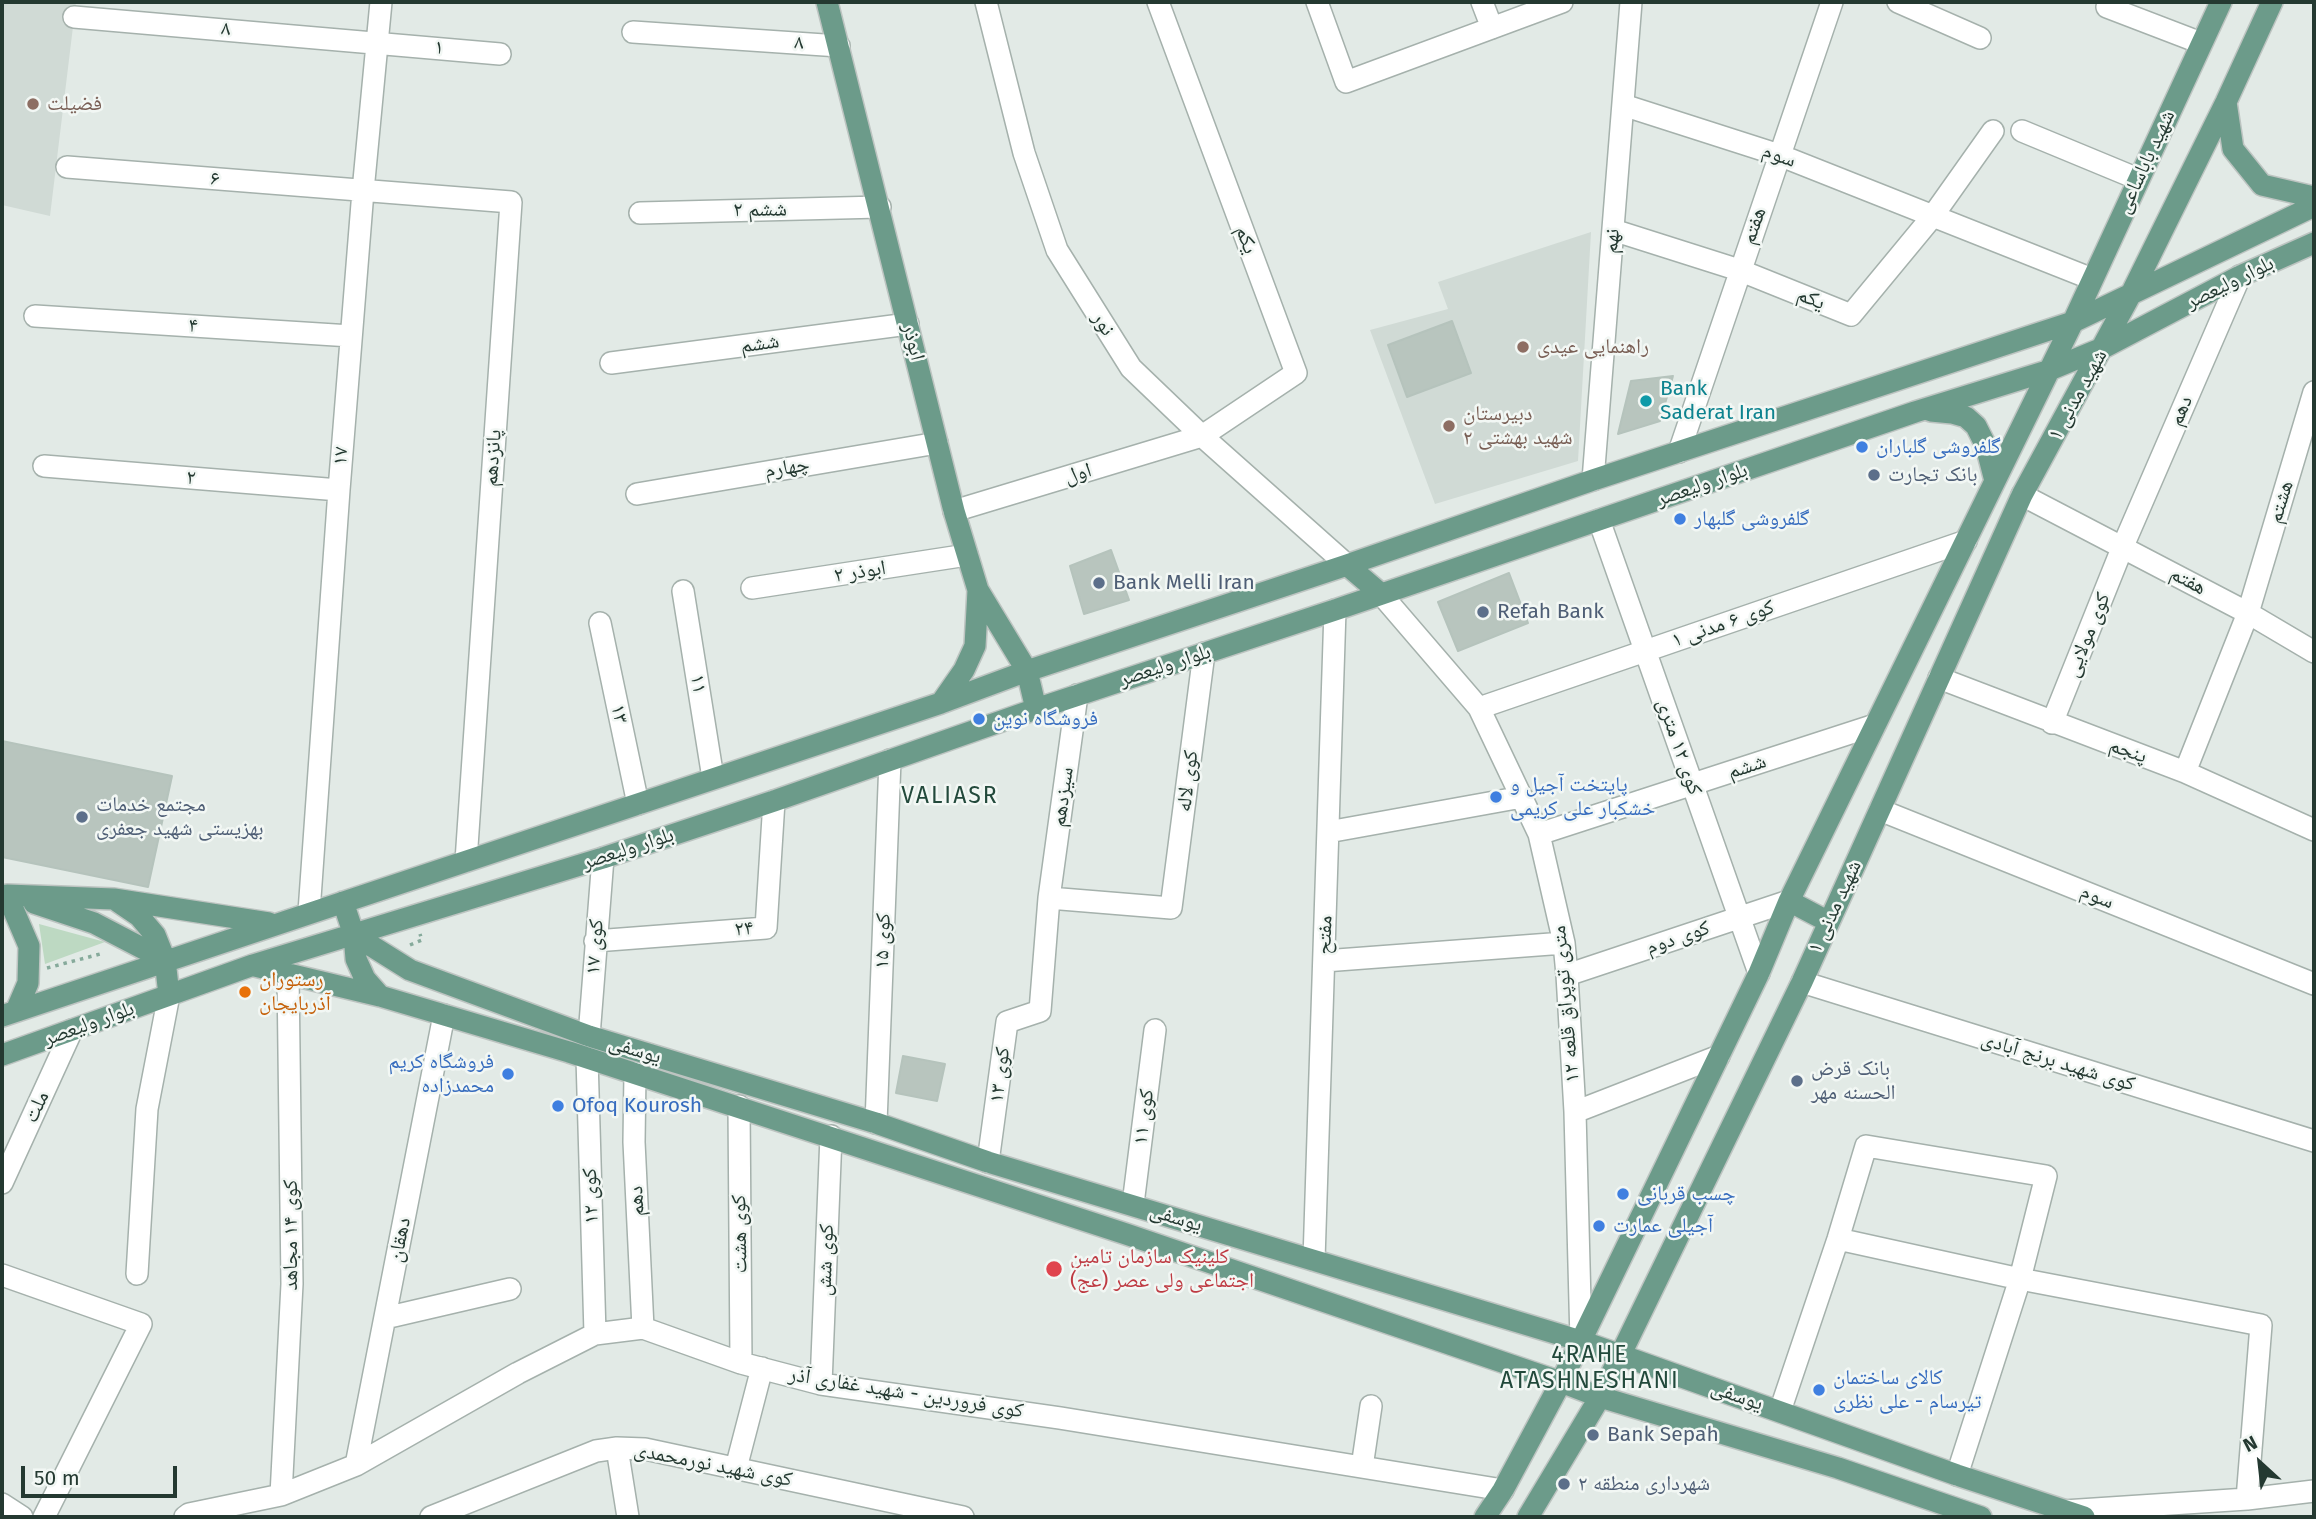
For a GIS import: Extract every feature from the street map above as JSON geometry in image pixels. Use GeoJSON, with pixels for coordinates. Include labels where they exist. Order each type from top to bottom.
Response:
{"type":"FeatureCollection","features":[{"type":"Feature","properties":{"kind":"main road","name":"ابوذر"},"geometry":{"type":"LineString","coordinates":[[827,2],[967,555],[978,590],[1027,671],[1036,709]]}},
{"type":"Feature","properties":{"kind":"main road","name":"شهید باباساعی"},"geometry":{"type":"LineString","coordinates":[[2073,322],[2221,2]]}},
{"type":"Feature","properties":{"kind":"main road"},"geometry":{"type":"LineString","coordinates":[[2132,292],[2272,2]]}},
{"type":"Feature","properties":{"kind":"main road"},"geometry":{"type":"LineString","coordinates":[[2226,102],[2233,149],[2262,185],[2314,197]]}},
{"type":"Feature","properties":{"kind":"main road","name":"بلوار ولیعصر"},"geometry":{"type":"LineString","coordinates":[[9,1013],[942,703],[1027,671],[1592,480],[2073,322],[2314,206]]}},
{"type":"Feature","properties":{"kind":"main road","name":"بلوار ولیعصر"},"geometry":{"type":"LineString","coordinates":[[2,1055],[253,965],[603,858],[1914,412],[2048,371],[2105,346],[2240,276],[2314,243]]}},
{"type":"Feature","properties":{"kind":"main road","name":"شهید مدنی ۱"},"geometry":{"type":"LineString","coordinates":[[1528,1517],[1600,1397],[1802,982],[2022,495],[2132,292]]}},
{"type":"Feature","properties":{"kind":"main road","name":"شهید مدنی ۱"},"geometry":{"type":"LineString","coordinates":[[1485,1517],[1503,1490],[1561,1382],[1759,973],[1789,901],[2073,322]]}},
{"type":"Feature","properties":{"kind":"main road"},"geometry":{"type":"LineString","coordinates":[[1914,412],[1952,413],[1966,417],[1976,426],[1986,446],[1995,481]]}},
{"type":"Feature","properties":{"kind":"main road"},"geometry":{"type":"LineString","coordinates":[[1347,565],[1381,594]]}},
{"type":"Feature","properties":{"kind":"main road"},"geometry":{"type":"LineString","coordinates":[[942,703],[964,670],[975,646],[978,590]]}},
{"type":"Feature","properties":{"kind":"main road"},"geometry":{"type":"LineString","coordinates":[[4,894],[114,899],[272,924]]}},
{"type":"Feature","properties":{"kind":"main road"},"geometry":{"type":"LineString","coordinates":[[4,894],[94,923],[165,960]]}},
{"type":"Feature","properties":{"kind":"main road"},"geometry":{"type":"LineString","coordinates":[[4,894],[29,946],[28,983],[9,1013]]}},
{"type":"Feature","properties":{"kind":"main road"},"geometry":{"type":"LineString","coordinates":[[114,899],[139,916],[155,935],[165,960],[169,995]]}},
{"type":"Feature","properties":{"kind":"main road"},"geometry":{"type":"LineString","coordinates":[[1789,901],[1828,921]]}},
{"type":"Feature","properties":{"kind":"main road"},"geometry":{"type":"LineString","coordinates":[[343,902],[354,935],[356,959],[365,979],[380,996]]}},
{"type":"Feature","properties":{"kind":"main road","name":"یوسفی"},"geometry":{"type":"LineString","coordinates":[[354,935],[410,970],[589,1036],[876,1123],[988,1162],[1581,1341],[2074,1514]]}},
{"type":"Feature","properties":{"kind":"main road","name":"یوسفی"},"geometry":{"type":"LineString","coordinates":[[253,965],[380,996],[739,1106],[1126,1234],[1600,1397],[1838,1468],[1981,1517]]}},
{"type":"Feature","properties":{"kind":"main road"},"geometry":{"type":"LineString","coordinates":[[1126,1234],[1133,1204]]}},
{"type":"Feature","properties":{"kind":"main road"},"geometry":{"type":"LineString","coordinates":[[1838,1468],[1849,1436]]}},
{"type":"Feature","properties":{"kind":"street","name":"۱۷"},"geometry":{"type":"LineString","coordinates":[[309,912],[351,336],[381,2]]}},
{"type":"Feature","properties":{"kind":"street","name":"نور"},"geometry":{"type":"LineString","coordinates":[[986,2],[1024,153],[1057,250],[1131,368],[1202,436],[1347,565]]}},
{"type":"Feature","properties":{"kind":"street","name":"یکم"},"geometry":{"type":"LineString","coordinates":[[1158,2],[1296,373],[1202,436]]}},
{"type":"Feature","properties":{"kind":"street"},"geometry":{"type":"LineString","coordinates":[[1317,2],[1346,82],[1562,2]]}},
{"type":"Feature","properties":{"kind":"street"},"geometry":{"type":"LineString","coordinates":[[1482,2],[1492,28]]}},
{"type":"Feature","properties":{"kind":"street","name":"نهم"},"geometry":{"type":"LineString","coordinates":[[1592,480],[1631,2]]}},
{"type":"Feature","properties":{"kind":"street","name":"هفتم"},"geometry":{"type":"LineString","coordinates":[[1679,452],[1832,2]]}},
{"type":"Feature","properties":{"kind":"street"},"geometry":{"type":"LineString","coordinates":[[1898,2],[1980,38]]}},
{"type":"Feature","properties":{"kind":"street"},"geometry":{"type":"LineString","coordinates":[[2107,7],[2201,44]]}},
{"type":"Feature","properties":{"kind":"street","name":"۸"},"geometry":{"type":"LineString","coordinates":[[74,17],[378,42]]}},
{"type":"Feature","properties":{"kind":"street","name":"۸"},"geometry":{"type":"LineString","coordinates":[[633,32],[839,46]]}},
{"type":"Feature","properties":{"kind":"street","name":"۱"},"geometry":{"type":"LineString","coordinates":[[378,42],[500,54]]}},
{"type":"Feature","properties":{"kind":"street","name":"سوم"},"geometry":{"type":"LineString","coordinates":[[1623,105],[1779,155],[2091,279]]}},
{"type":"Feature","properties":{"kind":"street"},"geometry":{"type":"LineString","coordinates":[[1931,217],[1993,131]]}},
{"type":"Feature","properties":{"kind":"street"},"geometry":{"type":"LineString","coordinates":[[2022,131],[2138,179]]}},
{"type":"Feature","properties":{"kind":"street","name":"۶"},"geometry":{"type":"LineString","coordinates":[[67,167],[363,191]]}},
{"type":"Feature","properties":{"kind":"street","name":"پانزدهم"},"geometry":{"type":"LineString","coordinates":[[363,191],[510,202],[466,861]]}},
{"type":"Feature","properties":{"kind":"street","name":"ششم ۲"},"geometry":{"type":"LineString","coordinates":[[640,213],[880,207]]}},
{"type":"Feature","properties":{"kind":"street","name":"یکم"},"geometry":{"type":"LineString","coordinates":[[1613,230],[1739,270],[1851,315],[1931,217]]}},
{"type":"Feature","properties":{"kind":"street","name":"دهم"},"geometry":{"type":"LineString","coordinates":[[2123,546],[2240,276]]}},
{"type":"Feature","properties":{"kind":"street","name":"۴"},"geometry":{"type":"LineString","coordinates":[[35,316],[351,336]]}},
{"type":"Feature","properties":{"kind":"street","name":"ششم"},"geometry":{"type":"LineString","coordinates":[[611,363],[908,324]]}},
{"type":"Feature","properties":{"kind":"street","name":"هشتم"},"geometry":{"type":"LineString","coordinates":[[2185,772],[2248,613],[2314,392]]}},
{"type":"Feature","properties":{"kind":"street","name":"اول"},"geometry":{"type":"LineString","coordinates":[[954,511],[1202,436]]}},
{"type":"Feature","properties":{"kind":"street","name":"چهارم"},"geometry":{"type":"LineString","coordinates":[[637,494],[937,443]]}},
{"type":"Feature","properties":{"kind":"street","name":"۲"},"geometry":{"type":"LineString","coordinates":[[44,466],[339,490]]}},
{"type":"Feature","properties":{"kind":"street","name":"هفتم"},"geometry":{"type":"LineString","coordinates":[[2022,495],[2248,613],[2314,652]]}},
{"type":"Feature","properties":{"kind":"street","name":"کوی ۱۲ متری"},"geometry":{"type":"LineString","coordinates":[[1599,520],[1759,973]]}},
{"type":"Feature","properties":{"kind":"street","name":"کوی ۶ مدنی ۱"},"geometry":{"type":"LineString","coordinates":[[1479,708],[1966,541]]}},
{"type":"Feature","properties":{"kind":"street","name":"کوی مولایی"},"geometry":{"type":"LineString","coordinates":[[2052,723],[2123,546]]}},
{"type":"Feature","properties":{"kind":"street","name":"۲ ابوذر"},"geometry":{"type":"LineString","coordinates":[[752,589],[967,555]]}},
{"type":"Feature","properties":{"kind":"street","name":"۱۱"},"geometry":{"type":"LineString","coordinates":[[683,591],[713,778]]}},
{"type":"Feature","properties":{"kind":"street","name":"۱۲ متری توپراق قلعه"},"geometry":{"type":"LineString","coordinates":[[1381,594],[1479,708],[1539,834],[1564,943],[1567,975],[1575,1112],[1581,1341]]}},
{"type":"Feature","properties":{"kind":"street","name":"مفتح"},"geometry":{"type":"LineString","coordinates":[[1314,1260],[1335,610]]}},
{"type":"Feature","properties":{"kind":"street","name":"۱۳"},"geometry":{"type":"LineString","coordinates":[[600,623],[638,804]]}},
{"type":"Feature","properties":{"kind":"street","name":"کوی لاله"},"geometry":{"type":"LineString","coordinates":[[1049,898],[1171,908],[1204,653]]}},
{"type":"Feature","properties":{"kind":"street","name":"پنجم"},"geometry":{"type":"LineString","coordinates":[[1939,678],[2185,772],[2314,830]]}},
{"type":"Feature","properties":{"kind":"street","name":"سیزدهم"},"geometry":{"type":"LineString","coordinates":[[1040,1011],[1049,898],[1077,695]]}},
{"type":"Feature","properties":{"kind":"street","name":"ششم"},"geometry":{"type":"LineString","coordinates":[[1539,834],[1875,725]]}},
{"type":"Feature","properties":{"kind":"street","name":"کوی ۱۵"},"geometry":{"type":"LineString","coordinates":[[876,1123],[890,760]]}},
{"type":"Feature","properties":{"kind":"street"},"geometry":{"type":"LineString","coordinates":[[1328,832],[1522,797]]}},
{"type":"Feature","properties":{"kind":"street","name":"۲۴"},"geometry":{"type":"LineString","coordinates":[[595,941],[766,928],[774,801]]}},
{"type":"Feature","properties":{"kind":"street","name":"سوم"},"geometry":{"type":"LineString","coordinates":[[1880,810],[2314,984]]}},
{"type":"Feature","properties":{"kind":"street","name":"کوی ۱۷"},"geometry":{"type":"LineString","coordinates":[[589,1036],[603,858]]}},
{"type":"Feature","properties":{"kind":"street","name":"کوی دوم"},"geometry":{"type":"LineString","coordinates":[[1567,975],[1789,901]]}},
{"type":"Feature","properties":{"kind":"street"},"geometry":{"type":"LineString","coordinates":[[1324,961],[1564,943]]}},
{"type":"Feature","properties":{"kind":"street","name":"کوی ۱۴ مجاهد"},"geometry":{"type":"LineString","coordinates":[[281,1495],[292,1284],[288,974]]}},
{"type":"Feature","properties":{"kind":"street","name":"کوی شهید برنج آبادی"},"geometry":{"type":"LineString","coordinates":[[1802,982],[2314,1141]]}},
{"type":"Feature","properties":{"kind":"street"},"geometry":{"type":"LineString","coordinates":[[137,1274],[147,1109],[169,995]]}},
{"type":"Feature","properties":{"kind":"street","name":"کوی ۱۳"},"geometry":{"type":"LineString","coordinates":[[988,1162],[1007,1022],[1040,1011]]}},
{"type":"Feature","properties":{"kind":"street","name":"دهقان"},"geometry":{"type":"LineString","coordinates":[[356,1465],[444,1015]]}},
{"type":"Feature","properties":{"kind":"street","name":"ملت"},"geometry":{"type":"LineString","coordinates":[[2,1183],[72,1030]]}},
{"type":"Feature","properties":{"kind":"street","name":"کوی ۱۱"},"geometry":{"type":"LineString","coordinates":[[1133,1204],[1155,1030]]}},
{"type":"Feature","properties":{"kind":"street"},"geometry":{"type":"LineString","coordinates":[[1575,1112],[1719,1056]]}},
{"type":"Feature","properties":{"kind":"street","name":"کوی ۱۲"},"geometry":{"type":"LineString","coordinates":[[587,1058],[595,1334]]}},
{"type":"Feature","properties":{"kind":"street","name":"دهم"},"geometry":{"type":"LineString","coordinates":[[635,1073],[635,1142],[643,1328]]}},
{"type":"Feature","properties":{"kind":"street","name":"کوی هشت"},"geometry":{"type":"LineString","coordinates":[[739,1106],[741,1363]]}},
{"type":"Feature","properties":{"kind":"street","name":"کوی شش"},"geometry":{"type":"LineString","coordinates":[[821,1384],[831,1136]]}},
{"type":"Feature","properties":{"kind":"street"},"geometry":{"type":"LineString","coordinates":[[1780,1411],[1866,1146],[2046,1176],[2020,1279],[1957,1475]]}},
{"type":"Feature","properties":{"kind":"street"},"geometry":{"type":"LineString","coordinates":[[1838,1239],[2020,1279],[2261,1325],[2247,1499]]}},
{"type":"Feature","properties":{"kind":"street"},"geometry":{"type":"LineString","coordinates":[[2,1275],[141,1324],[44,1517]]}},
{"type":"Feature","properties":{"kind":"street"},"geometry":{"type":"LineString","coordinates":[[385,1318],[510,1289]]}},
{"type":"Feature","properties":{"kind":"street","name":"کوی فروردین - شهید غفاری آذر"},"geometry":{"type":"LineString","coordinates":[[185,1517],[281,1495],[356,1465],[518,1373],[595,1334],[643,1328],[741,1363],[821,1384],[1060,1418],[1503,1490]]}},
{"type":"Feature","properties":{"kind":"street"},"geometry":{"type":"LineString","coordinates":[[736,1468],[762,1368]]}},
{"type":"Feature","properties":{"kind":"street"},"geometry":{"type":"LineString","coordinates":[[1362,1467],[1371,1406]]}},
{"type":"Feature","properties":{"kind":"street"},"geometry":{"type":"LineString","coordinates":[[617,1448],[628,1517]]}},
{"type":"Feature","properties":{"kind":"street","name":"کوی شهید نورمحمدی"},"geometry":{"type":"LineString","coordinates":[[431,1517],[596,1451],[617,1448],[645,1449],[959,1517]]}},
{"type":"Feature","properties":{"kind":"street"},"geometry":{"type":"LineString","coordinates":[[2074,1514],[2314,1491]]}},
{"type":"Feature","properties":{"kind":"street"},"geometry":{"type":"LineString","coordinates":[[2,1504],[22,1517]]}},
{"type":"Feature","properties":{"kind":"shaded area","name":"فضیلت"},"geometry":{"type":"Polygon","coordinates":[[[2,2],[76,2],[50,216],[2,205],[2,2]]]}},
{"type":"Feature","properties":{"kind":"shaded area","name":"راهنمایی عیدی"},"geometry":{"type":"Polygon","coordinates":[[[1591,232],[1578,461],[1435,504],[1370,330],[1448,309],[1438,282],[1591,232]]]}},
{"type":"Feature","properties":{"kind":"green space"},"geometry":{"type":"Polygon","coordinates":[[[39,924],[105,942],[45,964],[39,924]]]}},
{"type":"Feature","properties":{"kind":"building","name":"دبیرستان شهید بهشتی ۲"},"geometry":{"type":"Polygon","coordinates":[[[1452,321],[1471,373],[1407,397],[1388,345],[1452,321]]]}},
{"type":"Feature","properties":{"kind":"building","name":"Bank Saderat Iran"},"geometry":{"type":"Polygon","coordinates":[[[1673,376],[1660,421],[1618,434],[1631,381],[1673,376]]]}},
{"type":"Feature","properties":{"kind":"building","name":"Bank Melli Iran"},"geometry":{"type":"Polygon","coordinates":[[[1111,550],[1129,600],[1084,614],[1070,566],[1111,550]]]}},
{"type":"Feature","properties":{"kind":"building","name":"Refah Bank"},"geometry":{"type":"Polygon","coordinates":[[[1509,573],[1528,623],[1458,651],[1438,602],[1509,573]]]}},
{"type":"Feature","properties":{"kind":"building","name":"مجتمع خدمات بهزیستی شهید جعفری"},"geometry":{"type":"Polygon","coordinates":[[[2,741],[172,776],[148,887],[2,857],[2,741]]]}},
{"type":"Feature","properties":{"kind":"building"},"geometry":{"type":"Polygon","coordinates":[[[903,1056],[945,1064],[937,1101],[896,1093],[903,1056]]]}},
{"type":"Feature","properties":{"kind":"place","name":"فضیلت"},"geometry":{"type":"Point","coordinates":[33,104]}},
{"type":"Feature","properties":{"kind":"place","name":"راهنمایی عیدی"},"geometry":{"type":"Point","coordinates":[1523,347]}},
{"type":"Feature","properties":{"kind":"place","name":"Bank Saderat Iran"},"geometry":{"type":"Point","coordinates":[1646,401]}},
{"type":"Feature","properties":{"kind":"place","name":"دبیرستان شهید بهشتی ۲"},"geometry":{"type":"Point","coordinates":[1449,426]}},
{"type":"Feature","properties":{"kind":"place","name":"گلفروشی گلباران"},"geometry":{"type":"Point","coordinates":[1862,447]}},
{"type":"Feature","properties":{"kind":"place","name":"بانک تجارت"},"geometry":{"type":"Point","coordinates":[1874,475]}},
{"type":"Feature","properties":{"kind":"place","name":"گلفروشی گلبهار"},"geometry":{"type":"Point","coordinates":[1680,519]}},
{"type":"Feature","properties":{"kind":"place","name":"Bank Melli Iran"},"geometry":{"type":"Point","coordinates":[1099,583]}},
{"type":"Feature","properties":{"kind":"place","name":"Refah Bank"},"geometry":{"type":"Point","coordinates":[1483,612]}},
{"type":"Feature","properties":{"kind":"place","name":"فروشگاه نوین"},"geometry":{"type":"Point","coordinates":[979,719]}},
{"type":"Feature","properties":{"kind":"place","name":"پایتخت آجیل و خشکبار علی کریمی"},"geometry":{"type":"Point","coordinates":[1496,797]}},
{"type":"Feature","properties":{"kind":"place","name":"مجتمع خدمات بهزیستی شهید جعفری"},"geometry":{"type":"Point","coordinates":[82,817]}},
{"type":"Feature","properties":{"kind":"place","name":"رستوران آذربایجان"},"geometry":{"type":"Point","coordinates":[245,992]}},
{"type":"Feature","properties":{"kind":"place","name":"فروشگاه کریم محمدزاده"},"geometry":{"type":"Point","coordinates":[508,1074]}},
{"type":"Feature","properties":{"kind":"place","name":"بانک قرض الحسنه مهر"},"geometry":{"type":"Point","coordinates":[1797,1081]}},
{"type":"Feature","properties":{"kind":"place","name":"Ofoq Kourosh"},"geometry":{"type":"Point","coordinates":[558,1106]}},
{"type":"Feature","properties":{"kind":"place","name":"چسب قربانی"},"geometry":{"type":"Point","coordinates":[1623,1194]}},
{"type":"Feature","properties":{"kind":"place","name":"آجیلی عمارت"},"geometry":{"type":"Point","coordinates":[1599,1226]}},
{"type":"Feature","properties":{"kind":"place","name":"کلینیک سازمان تامین اجتماعی ولی عصر (عج)"},"geometry":{"type":"Point","coordinates":[1054,1269]}},
{"type":"Feature","properties":{"kind":"place","name":"کالای ساختمان تیرسام - علی نظری"},"geometry":{"type":"Point","coordinates":[1819,1390]}},
{"type":"Feature","properties":{"kind":"place","name":"Bank Sepah"},"geometry":{"type":"Point","coordinates":[1593,1435]}},
{"type":"Feature","properties":{"kind":"place","name":"شهرداری منطقه ۲"},"geometry":{"type":"Point","coordinates":[1564,1484]}},
{"type":"Feature","properties":{"kind":"district","name":"VALIASR"},"geometry":{"type":"Point","coordinates":[950,797]}},
{"type":"Feature","properties":{"kind":"district","name":"4RAHE ATASHNESHANI"},"geometry":{"type":"Point","coordinates":[1590,1369]}}]}
